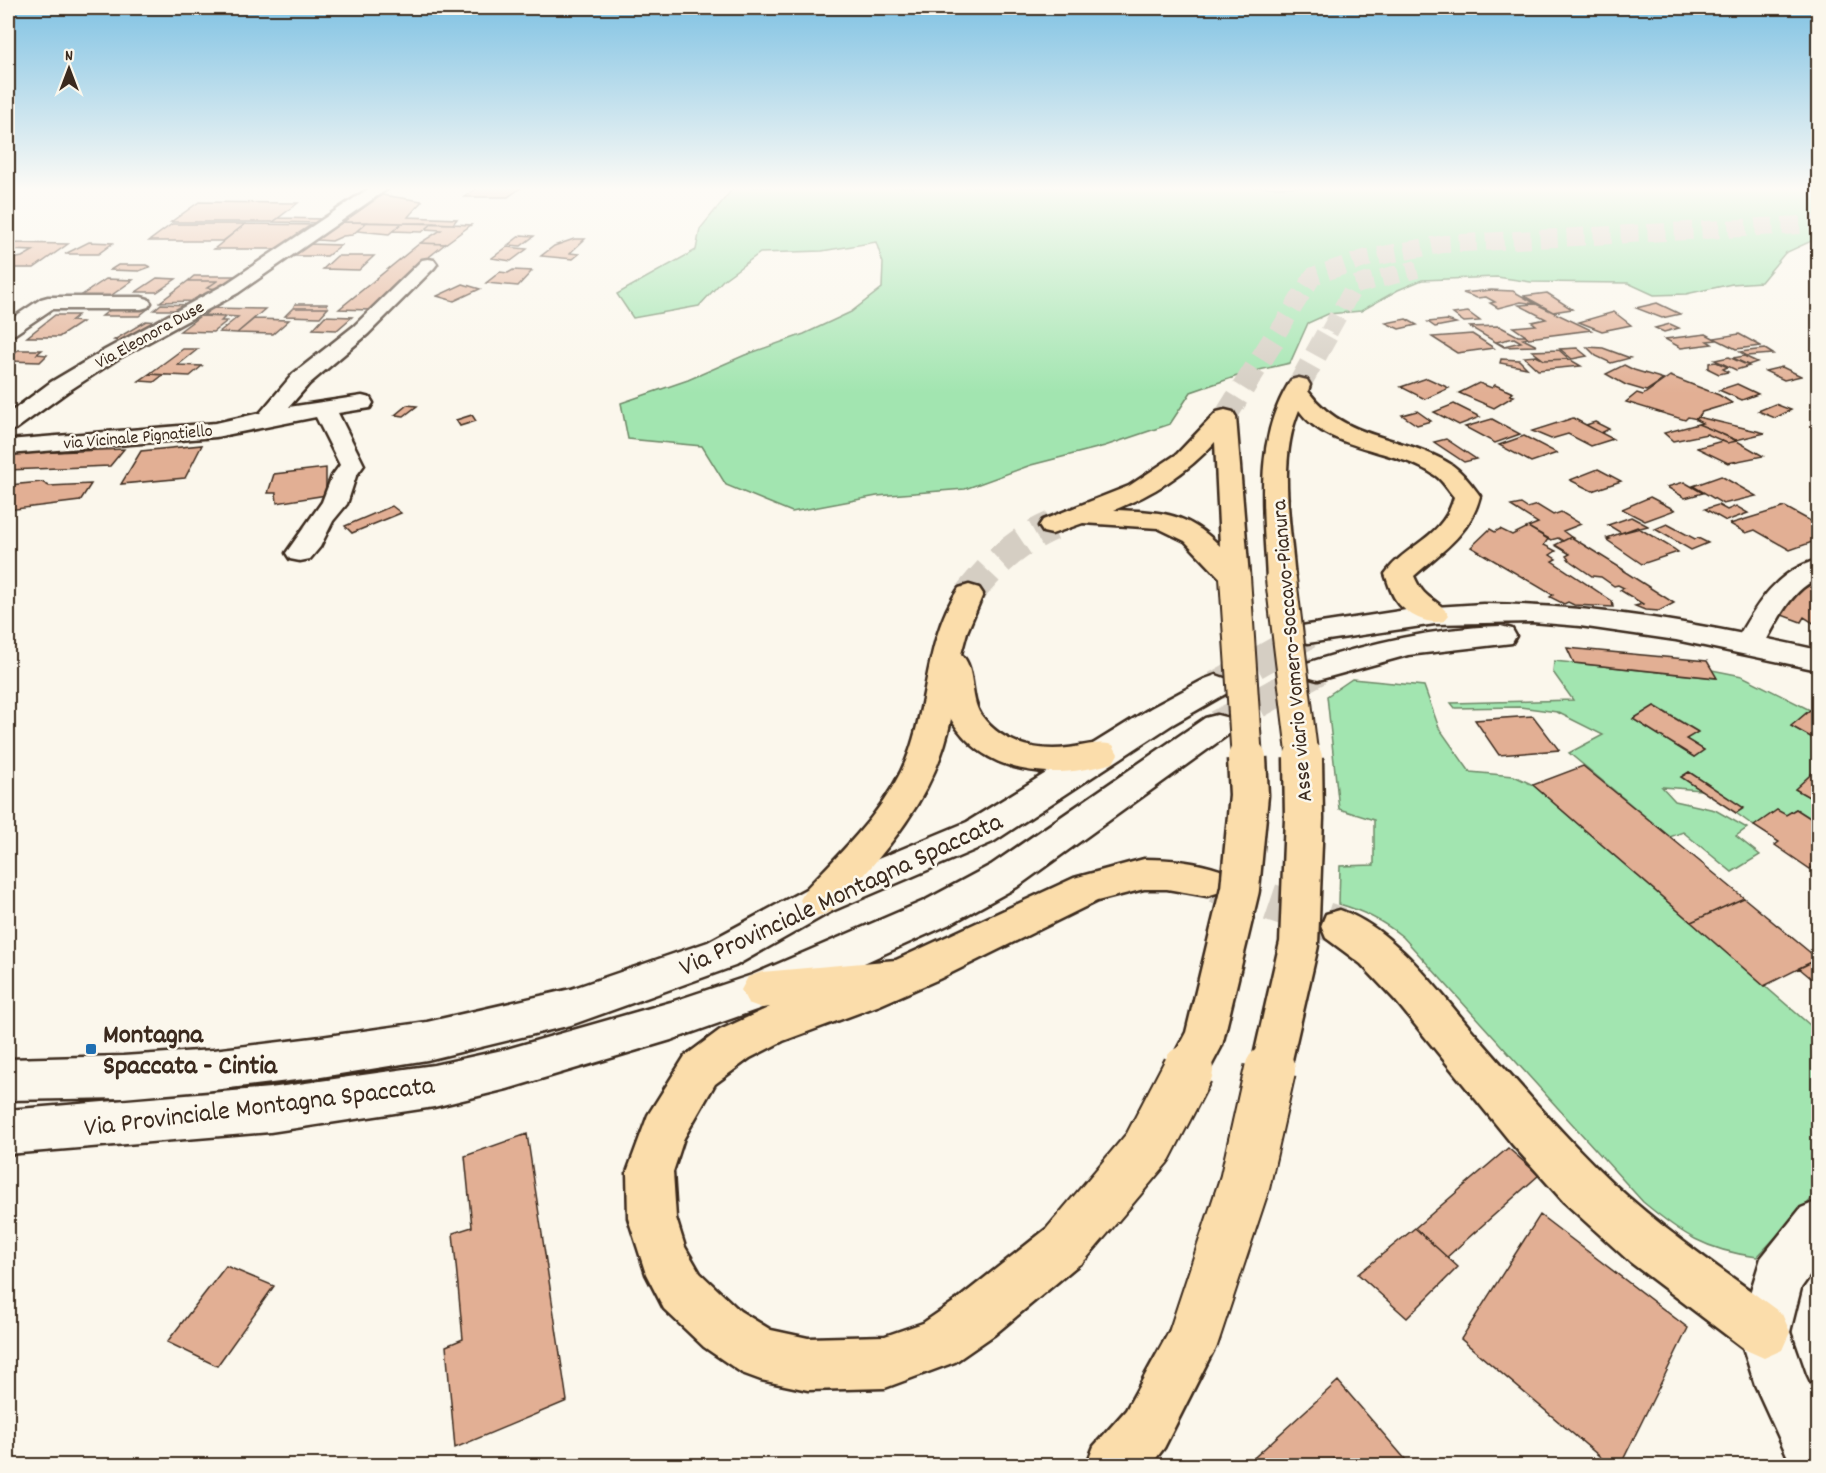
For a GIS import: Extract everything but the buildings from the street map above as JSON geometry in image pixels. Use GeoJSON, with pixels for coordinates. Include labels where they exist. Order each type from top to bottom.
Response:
{"type":"FeatureCollection","features":[{"type":"Feature","properties":{"kind":"highway","name":"Asse viario Vomero-Soccavo-Pianura"},"geometry":{"type":"LineString","coordinates":[[1114,1466],[1144,1429],[1193,1339],[1245,1182],[1299,944],[1304,818],[1303,758],[1281,579],[1274,472],[1281,425],[1298,387],[1310,410],[1322,420],[1338,430],[1418,458],[1445,471],[1467,496],[1465,513],[1451,531],[1399,574],[1408,596],[1434,615]]}},
{"type":"Feature","properties":{"kind":"highway","name":"Asse viario Vomero-Soccavo-Pianura"},"geometry":{"type":"LineString","coordinates":[[897,978],[768,1027],[735,1044],[700,1070],[664,1131],[650,1172],[652,1218],[663,1257],[682,1291],[722,1329],[761,1354],[808,1364],[885,1362],[936,1344],[976,1317],[1067,1243],[1148,1147],[1204,1039],[1240,889],[1249,795],[1225,417],[1186,459],[1158,479],[1138,491],[1065,522],[1163,520],[1194,535],[1234,577]]}},
{"type":"Feature","properties":{"kind":"highway"},"geometry":{"type":"LineString","coordinates":[[819,900],[861,854],[914,780],[922,764],[935,717],[949,642],[969,594]]}},
{"type":"Feature","properties":{"kind":"highway"},"geometry":{"type":"LineString","coordinates":[[949,642],[961,705],[968,721],[981,736],[999,749],[1020,757],[1047,761],[1101,754]]}},
{"type":"Feature","properties":{"kind":"highway"},"geometry":{"type":"LineString","coordinates":[[762,990],[897,978],[925,967],[1087,889],[1144,874],[1167,874],[1208,881]]}},
{"type":"Feature","properties":{"kind":"highway"},"geometry":{"type":"LineString","coordinates":[[1340,926],[1375,951],[1528,1128],[1581,1185],[1647,1245],[1764,1332]]}},
{"type":"Feature","properties":{"kind":"street","name":"Via Eleonora Duse"},"geometry":{"type":"LineString","coordinates":[[8,424],[59,387],[112,354],[231,289],[280,256]]}},
{"type":"Feature","properties":{"kind":"street"},"geometry":{"type":"LineString","coordinates":[[267,419],[302,380],[361,330],[428,264]]}},
{"type":"Feature","properties":{"kind":"street"},"geometry":{"type":"LineString","coordinates":[[8,330],[48,303],[141,303]]}},
{"type":"Feature","properties":{"kind":"street","name":"via Vicinale Pignatiello"},"geometry":{"type":"LineString","coordinates":[[8,447],[216,430],[362,403]]}},
{"type":"Feature","properties":{"kind":"street"},"geometry":{"type":"LineString","coordinates":[[300,553],[311,541],[321,519],[334,504],[344,476],[352,465],[349,452],[329,421],[325,409]]}},
{"type":"Feature","properties":{"kind":"street"},"geometry":{"type":"LineString","coordinates":[[1749,644],[1773,600],[1802,574],[1818,568]]}},
{"type":"Feature","properties":{"kind":"street"},"geometry":{"type":"LineString","coordinates":[[1308,634],[1434,615],[1522,614],[1589,618],[1682,631],[1818,660]]}},
{"type":"Feature","properties":{"kind":"street"},"geometry":{"type":"LineString","coordinates":[[1318,670],[1377,651],[1436,639],[1547,636],[1612,641],[1695,653],[1818,679]]}},
{"type":"Feature","properties":{"kind":"street","name":"Via Provinciale Montagna Spaccata"},"geometry":{"type":"LineString","coordinates":[[8,1080],[103,1078],[213,1070],[321,1057],[427,1041],[571,1007],[721,954],[819,900],[980,832],[1162,716],[1216,686]]}},
{"type":"Feature","properties":{"kind":"street","name":"Via Provinciale Montagna Spaccata"},"geometry":{"type":"LineString","coordinates":[[8,1132],[270,1110],[434,1086],[507,1069],[649,1027],[762,990],[938,912],[1004,876],[1217,726]]}},
{"type":"Feature","properties":{"kind":"street"},"geometry":{"type":"LineString","coordinates":[[1818,1225],[1779,1276],[1764,1332],[1782,1385],[1818,1456]]}},
{"type":"Feature","properties":{"kind":"green space"},"geometry":{"type":"Polygon","coordinates":[[[686,256],[756,256],[723,280],[699,306],[633,318],[617,294],[686,256]]]}},
{"type":"Feature","properties":{"kind":"green space"},"geometry":{"type":"Polygon","coordinates":[[[881,256],[1783,256],[1761,282],[1732,284],[1686,294],[1654,295],[1628,283],[1531,282],[1497,277],[1422,280],[1398,290],[1361,311],[1328,314],[1308,323],[1290,363],[1246,373],[1191,392],[1170,424],[1105,446],[1031,465],[965,489],[877,496],[792,512],[726,485],[702,446],[628,439],[621,403],[688,380],[745,355],[804,334],[851,312],[882,288],[883,263],[881,256]]]}},
{"type":"Feature","properties":{"kind":"green space"},"geometry":{"type":"Polygon","coordinates":[[[1554,661],[1716,678],[1712,670],[1742,676],[1810,710],[1791,726],[1818,741],[1818,768],[1795,789],[1818,802],[1818,823],[1796,809],[1786,815],[1754,826],[1736,813],[1743,808],[1689,772],[1681,777],[1701,790],[1662,787],[1675,801],[1715,810],[1747,828],[1736,836],[1760,855],[1732,872],[1683,832],[1670,837],[1569,753],[1603,735],[1557,712],[1520,707],[1455,708],[1451,703],[1573,700],[1553,672],[1554,661]],[[1655,706],[1633,719],[1694,757],[1704,750],[1686,739],[1697,731],[1655,706]]]}},
{"type":"Feature","properties":{"kind":"green space"},"geometry":{"type":"Polygon","coordinates":[[[1352,679],[1424,686],[1439,728],[1470,772],[1514,776],[1533,785],[1818,1032],[1818,1192],[1757,1257],[1723,1250],[1696,1239],[1670,1224],[1643,1202],[1403,937],[1373,917],[1339,904],[1340,866],[1374,865],[1374,820],[1339,809],[1327,696],[1352,679]]]}},
{"type":"Feature","properties":{"kind":"tunnel"},"geometry":{"type":"LineString","coordinates":[[1278,332],[1313,276],[1379,256]]}},
{"type":"Feature","properties":{"kind":"tunnel"},"geometry":{"type":"LineString","coordinates":[[1329,332],[1355,285],[1417,269]]}},
{"type":"Feature","properties":{"kind":"tunnel"},"geometry":{"type":"LineString","coordinates":[[1225,417],[1279,331]]}},
{"type":"Feature","properties":{"kind":"tunnel"},"geometry":{"type":"LineString","coordinates":[[1299,385],[1329,331]]}},
{"type":"Feature","properties":{"kind":"tunnel"},"geometry":{"type":"LineString","coordinates":[[969,594],[1006,554],[1052,526]]}},
{"type":"Feature","properties":{"kind":"tunnel"},"geometry":{"type":"LineString","coordinates":[[1216,686],[1308,634]]}},
{"type":"Feature","properties":{"kind":"tunnel"},"geometry":{"type":"LineString","coordinates":[[1218,725],[1318,670]]}},
{"type":"Feature","properties":{"kind":"tunnel"},"geometry":{"type":"LineString","coordinates":[[1215,884],[1340,926]]}},
{"type":"Feature","properties":{"kind":"place","name":"Montagna Spaccata - Cintia"},"geometry":{"type":"Point","coordinates":[91,1049]}}]}
